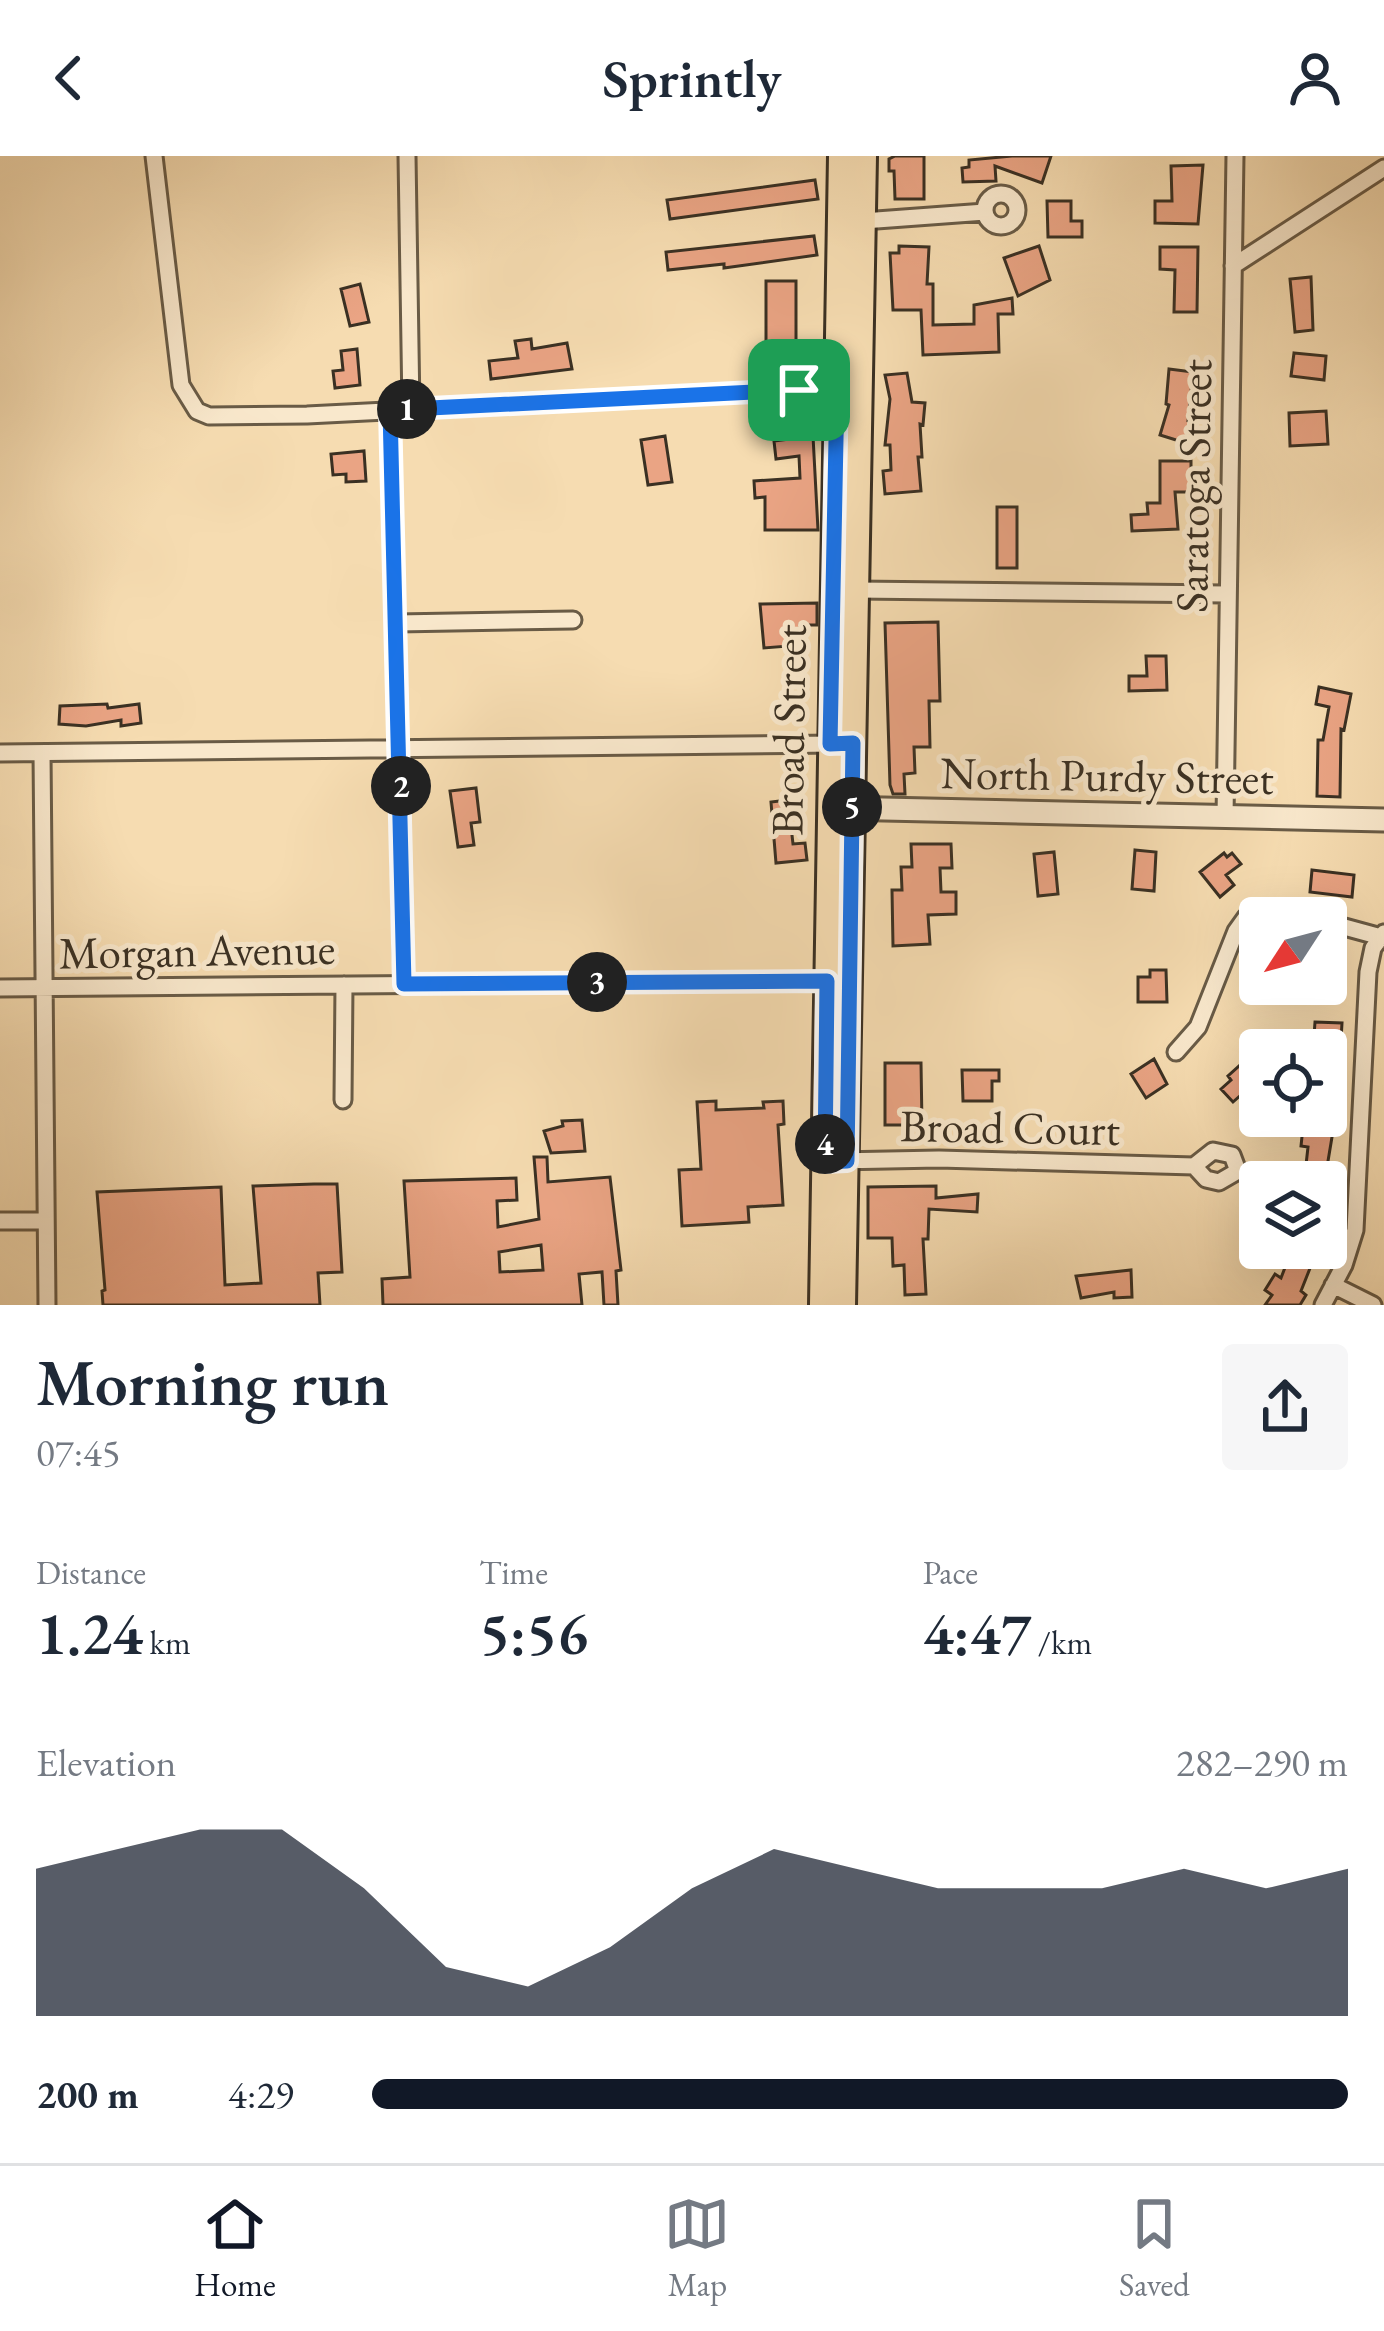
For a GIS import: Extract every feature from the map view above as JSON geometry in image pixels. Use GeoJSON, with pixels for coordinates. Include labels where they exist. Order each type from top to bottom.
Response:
{"type":"FeatureCollection","features":[{"type":"Feature","properties":{"kind":"main road","name":"Broad Street"},"geometry":{"type":"LineString","coordinates":[[822,1305],[836,1161],[842,744],[837,388],[841,156]]}},
{"type":"Feature","properties":{"kind":"main road","name":"Broad Street"},"geometry":{"type":"LineString","coordinates":[[842,744],[856,590],[864,156]]}},
{"type":"Feature","properties":{"kind":"main road","name":"Broad Street"},"geometry":{"type":"LineString","coordinates":[[840,808],[827,981],[844,1305]]}},
{"type":"Feature","properties":{"kind":"street"},"geometry":{"type":"LineString","coordinates":[[154,156],[181,385],[196,411],[234,418],[837,388]]}},
{"type":"Feature","properties":{"kind":"street"},"geometry":{"type":"LineString","coordinates":[[407,156],[411,409]]}},
{"type":"Feature","properties":{"kind":"street","name":"Saratoga Street"},"geometry":{"type":"LineString","coordinates":[[1225,817],[1235,156]]}},
{"type":"Feature","properties":{"kind":"street"},"geometry":{"type":"LineString","coordinates":[[1234,266],[1384,168]]}},
{"type":"Feature","properties":{"kind":"street"},"geometry":{"type":"LineString","coordinates":[[863,221],[985,212]]}},
{"type":"Feature","properties":{"kind":"street"},"geometry":{"type":"LineString","coordinates":[[390,410],[404,984]]}},
{"type":"Feature","properties":{"kind":"street"},"geometry":{"type":"LineString","coordinates":[[856,590],[1226,594]]}},
{"type":"Feature","properties":{"kind":"street"},"geometry":{"type":"LineString","coordinates":[[397,623],[573,620]]}},
{"type":"Feature","properties":{"kind":"street"},"geometry":{"type":"LineString","coordinates":[[0,753],[842,744]]}},
{"type":"Feature","properties":{"kind":"street"},"geometry":{"type":"LineString","coordinates":[[42,753],[46,1305]]}},
{"type":"Feature","properties":{"kind":"street","name":"North Purdy Street"},"geometry":{"type":"LineString","coordinates":[[840,808],[1384,820]]}},
{"type":"Feature","properties":{"kind":"street"},"geometry":{"type":"LineString","coordinates":[[1176,1052],[1198,1027],[1239,927]]}},
{"type":"Feature","properties":{"kind":"street"},"geometry":{"type":"LineString","coordinates":[[1323,1305],[1355,1230],[1368,972],[1373,948],[1382,935],[1347,927]]}},
{"type":"Feature","properties":{"kind":"street","name":"Morgan Avenue"},"geometry":{"type":"LineString","coordinates":[[0,988],[827,981]]}},
{"type":"Feature","properties":{"kind":"street"},"geometry":{"type":"LineString","coordinates":[[343,1100],[344,985]]}},
{"type":"Feature","properties":{"kind":"street","name":"Broad Court"},"geometry":{"type":"LineString","coordinates":[[836,1161],[1194,1166]]}},
{"type":"Feature","properties":{"kind":"street"},"geometry":{"type":"LineString","coordinates":[[0,1221],[46,1221]]}},
{"type":"Feature","properties":{"kind":"street"},"geometry":{"type":"LineString","coordinates":[[1333,1286],[1373,1305]]}},
{"type":"Feature","properties":{"kind":"building"},"geometry":{"type":"Polygon","coordinates":[[[924,156],[924,199],[895,199],[889,159],[924,156]]]}},
{"type":"Feature","properties":{"kind":"building"},"geometry":{"type":"Polygon","coordinates":[[[1051,156],[1042,183],[995,166],[996,181],[963,182],[962,168],[969,167],[969,160],[1051,156]]]}},
{"type":"Feature","properties":{"kind":"building"},"geometry":{"type":"Polygon","coordinates":[[[1203,165],[1198,224],[1155,223],[1155,201],[1172,201],[1171,166],[1203,165]]]}},
{"type":"Feature","properties":{"kind":"building"},"geometry":{"type":"Polygon","coordinates":[[[815,180],[818,199],[670,219],[667,200],[815,180]]]}},
{"type":"Feature","properties":{"kind":"building"},"geometry":{"type":"Polygon","coordinates":[[[1047,201],[1071,201],[1071,221],[1082,221],[1082,237],[1048,237],[1047,201]]]}},
{"type":"Feature","properties":{"kind":"building"},"geometry":{"type":"Polygon","coordinates":[[[814,236],[817,255],[724,268],[724,264],[668,270],[666,252],[814,236]]]}},
{"type":"Feature","properties":{"kind":"building"},"geometry":{"type":"Polygon","coordinates":[[[899,246],[929,247],[927,284],[933,284],[933,325],[974,324],[974,305],[1012,298],[1013,314],[998,314],[999,352],[923,355],[921,310],[893,310],[890,253],[899,253],[899,246]]]}},
{"type":"Feature","properties":{"kind":"building"},"geometry":{"type":"Polygon","coordinates":[[[1039,246],[1050,280],[1018,296],[1004,258],[1039,246]]]}},
{"type":"Feature","properties":{"kind":"building"},"geometry":{"type":"Polygon","coordinates":[[[1160,247],[1198,247],[1197,312],[1174,312],[1175,270],[1160,269],[1160,247]]]}},
{"type":"Feature","properties":{"kind":"building"},"geometry":{"type":"Polygon","coordinates":[[[1311,277],[1313,330],[1295,332],[1290,279],[1311,277]]]}},
{"type":"Feature","properties":{"kind":"building"},"geometry":{"type":"Polygon","coordinates":[[[766,281],[796,281],[796,353],[766,353],[766,281]]]}},
{"type":"Feature","properties":{"kind":"building"},"geometry":{"type":"Polygon","coordinates":[[[360,284],[369,322],[350,326],[341,289],[360,284]]]}},
{"type":"Feature","properties":{"kind":"building"},"geometry":{"type":"Polygon","coordinates":[[[531,339],[532,349],[567,343],[572,369],[491,379],[489,361],[518,358],[515,341],[531,339]]]}},
{"type":"Feature","properties":{"kind":"building"},"geometry":{"type":"Polygon","coordinates":[[[357,349],[360,385],[335,388],[333,371],[343,370],[341,351],[357,349]]]}},
{"type":"Feature","properties":{"kind":"building"},"geometry":{"type":"Polygon","coordinates":[[[1294,353],[1326,356],[1324,380],[1291,376],[1294,353]]]}},
{"type":"Feature","properties":{"kind":"building"},"geometry":{"type":"Polygon","coordinates":[[[1169,369],[1193,372],[1188,421],[1195,423],[1189,444],[1160,435],[1169,405],[1169,369]]]}},
{"type":"Feature","properties":{"kind":"building"},"geometry":{"type":"Polygon","coordinates":[[[907,373],[912,402],[925,403],[920,424],[922,457],[918,457],[921,491],[885,494],[883,471],[891,470],[890,445],[885,445],[890,399],[885,375],[907,373]]]}},
{"type":"Feature","properties":{"kind":"building"},"geometry":{"type":"Polygon","coordinates":[[[1326,411],[1328,444],[1290,446],[1289,413],[1326,411]]]}},
{"type":"Feature","properties":{"kind":"building"},"geometry":{"type":"Polygon","coordinates":[[[665,436],[672,482],[648,485],[641,440],[665,436]]]}},
{"type":"Feature","properties":{"kind":"building"},"geometry":{"type":"Polygon","coordinates":[[[813,436],[818,530],[765,530],[765,497],[755,498],[754,481],[800,478],[799,456],[776,459],[774,441],[813,436]]]}},
{"type":"Feature","properties":{"kind":"building"},"geometry":{"type":"Polygon","coordinates":[[[364,451],[366,481],[346,482],[346,474],[333,475],[331,454],[364,451]]]}},
{"type":"Feature","properties":{"kind":"building"},"geometry":{"type":"Polygon","coordinates":[[[1160,461],[1191,461],[1191,492],[1175,492],[1178,529],[1132,531],[1131,515],[1148,514],[1147,503],[1160,503],[1160,461]]]}},
{"type":"Feature","properties":{"kind":"building"},"geometry":{"type":"Polygon","coordinates":[[[997,507],[1017,507],[1017,568],[997,568],[997,507]]]}},
{"type":"Feature","properties":{"kind":"building"},"geometry":{"type":"Polygon","coordinates":[[[817,603],[817,625],[800,625],[802,645],[764,648],[760,604],[817,603]]]}},
{"type":"Feature","properties":{"kind":"building"},"geometry":{"type":"Polygon","coordinates":[[[938,622],[940,701],[929,701],[930,747],[914,747],[915,773],[904,774],[905,794],[893,794],[885,623],[938,622]]]}},
{"type":"Feature","properties":{"kind":"building"},"geometry":{"type":"Polygon","coordinates":[[[1146,656],[1166,656],[1167,690],[1129,691],[1129,676],[1147,676],[1146,656]]]}},
{"type":"Feature","properties":{"kind":"building"},"geometry":{"type":"Polygon","coordinates":[[[1319,687],[1351,694],[1341,729],[1340,797],[1317,796],[1318,740],[1323,740],[1329,707],[1316,704],[1319,687]]]}},
{"type":"Feature","properties":{"kind":"building"},"geometry":{"type":"Polygon","coordinates":[[[107,704],[108,708],[139,704],[141,723],[59,724],[60,706],[107,704]]]}},
{"type":"Feature","properties":{"kind":"building"},"geometry":{"type":"Polygon","coordinates":[[[476,788],[480,822],[471,823],[474,845],[458,847],[450,791],[476,788]]]}},
{"type":"Feature","properties":{"kind":"building"},"geometry":{"type":"Polygon","coordinates":[[[788,800],[793,844],[805,843],[807,860],[776,863],[771,802],[788,800]]]}},
{"type":"Feature","properties":{"kind":"building"},"geometry":{"type":"Polygon","coordinates":[[[911,844],[951,844],[952,868],[940,868],[941,892],[956,892],[956,914],[928,915],[930,944],[893,946],[892,890],[902,890],[901,867],[912,867],[911,844]]]}},
{"type":"Feature","properties":{"kind":"building"},"geometry":{"type":"Polygon","coordinates":[[[1135,850],[1156,852],[1154,891],[1132,889],[1135,850]]]}},
{"type":"Feature","properties":{"kind":"building"},"geometry":{"type":"Polygon","coordinates":[[[1054,852],[1058,894],[1038,896],[1034,854],[1054,852]]]}},
{"type":"Feature","properties":{"kind":"building"},"geometry":{"type":"Polygon","coordinates":[[[1224,853],[1227,857],[1232,853],[1241,864],[1226,875],[1234,885],[1220,897],[1200,872],[1224,853]]]}},
{"type":"Feature","properties":{"kind":"building"},"geometry":{"type":"Polygon","coordinates":[[[1312,870],[1354,875],[1352,897],[1310,892],[1312,870]]]}},
{"type":"Feature","properties":{"kind":"building"},"geometry":{"type":"Polygon","coordinates":[[[1150,970],[1166,970],[1167,1002],[1138,1002],[1138,977],[1150,977],[1150,970]]]}},
{"type":"Feature","properties":{"kind":"building"},"geometry":{"type":"Polygon","coordinates":[[[1315,1022],[1342,1023],[1342,1029],[1314,1029],[1315,1022]]]}},
{"type":"Feature","properties":{"kind":"building"},"geometry":{"type":"Polygon","coordinates":[[[1154,1059],[1167,1084],[1146,1098],[1131,1074],[1154,1059]]]}},
{"type":"Feature","properties":{"kind":"building"},"geometry":{"type":"Polygon","coordinates":[[[885,1063],[921,1063],[922,1125],[885,1125],[885,1063]]]}},
{"type":"Feature","properties":{"kind":"building"},"geometry":{"type":"Polygon","coordinates":[[[1239,1066],[1239,1097],[1233,1102],[1221,1089],[1231,1080],[1228,1076],[1239,1066]]]}},
{"type":"Feature","properties":{"kind":"building"},"geometry":{"type":"Polygon","coordinates":[[[962,1070],[999,1070],[999,1081],[992,1081],[992,1101],[963,1101],[962,1070]]]}},
{"type":"Feature","properties":{"kind":"building"},"geometry":{"type":"Polygon","coordinates":[[[716,1101],[716,1110],[764,1108],[763,1102],[783,1101],[784,1124],[778,1125],[783,1205],[748,1207],[749,1222],[682,1226],[679,1170],[701,1169],[697,1102],[716,1101]]]}},
{"type":"Feature","properties":{"kind":"building"},"geometry":{"type":"Polygon","coordinates":[[[582,1120],[585,1151],[551,1153],[544,1131],[563,1126],[562,1121],[582,1120]]]}},
{"type":"Feature","properties":{"kind":"building"},"geometry":{"type":"Polygon","coordinates":[[[1302,1137],[1332,1137],[1328,1161],[1306,1161],[1308,1147],[1301,1146],[1302,1137]]]}},
{"type":"Feature","properties":{"kind":"building"},"geometry":{"type":"Polygon","coordinates":[[[534,1157],[547,1157],[548,1182],[610,1177],[621,1270],[616,1271],[618,1305],[604,1305],[602,1272],[579,1274],[582,1305],[383,1305],[382,1279],[410,1277],[404,1181],[516,1178],[517,1200],[497,1201],[498,1227],[539,1219],[534,1157]],[[541,1245],[499,1252],[500,1272],[543,1270],[541,1245]]]}},
{"type":"Feature","properties":{"kind":"building"},"geometry":{"type":"Polygon","coordinates":[[[337,1184],[342,1272],[318,1273],[320,1305],[103,1305],[97,1192],[221,1187],[225,1285],[261,1283],[253,1186],[337,1184]]]}},
{"type":"Feature","properties":{"kind":"building"},"geometry":{"type":"Polygon","coordinates":[[[936,1186],[936,1198],[978,1194],[977,1212],[929,1209],[928,1239],[923,1239],[926,1294],[905,1295],[904,1265],[893,1266],[892,1238],[868,1238],[868,1187],[936,1186]]]}},
{"type":"Feature","properties":{"kind":"building"},"geometry":{"type":"Polygon","coordinates":[[[1284,1269],[1310,1269],[1300,1305],[1265,1305],[1272,1295],[1265,1290],[1275,1274],[1281,1278],[1284,1269]]]}},
{"type":"Feature","properties":{"kind":"building"},"geometry":{"type":"Polygon","coordinates":[[[1131,1270],[1132,1297],[1114,1298],[1114,1292],[1081,1298],[1076,1276],[1131,1270]]]}},
{"type":"Feature","properties":{"kind":"route"},"geometry":{"type":"LineString","coordinates":[[837,388],[830,744],[853,743],[847,1161],[825,1162],[827,981],[404,984],[390,410],[799,390],[837,388]]}}]}
